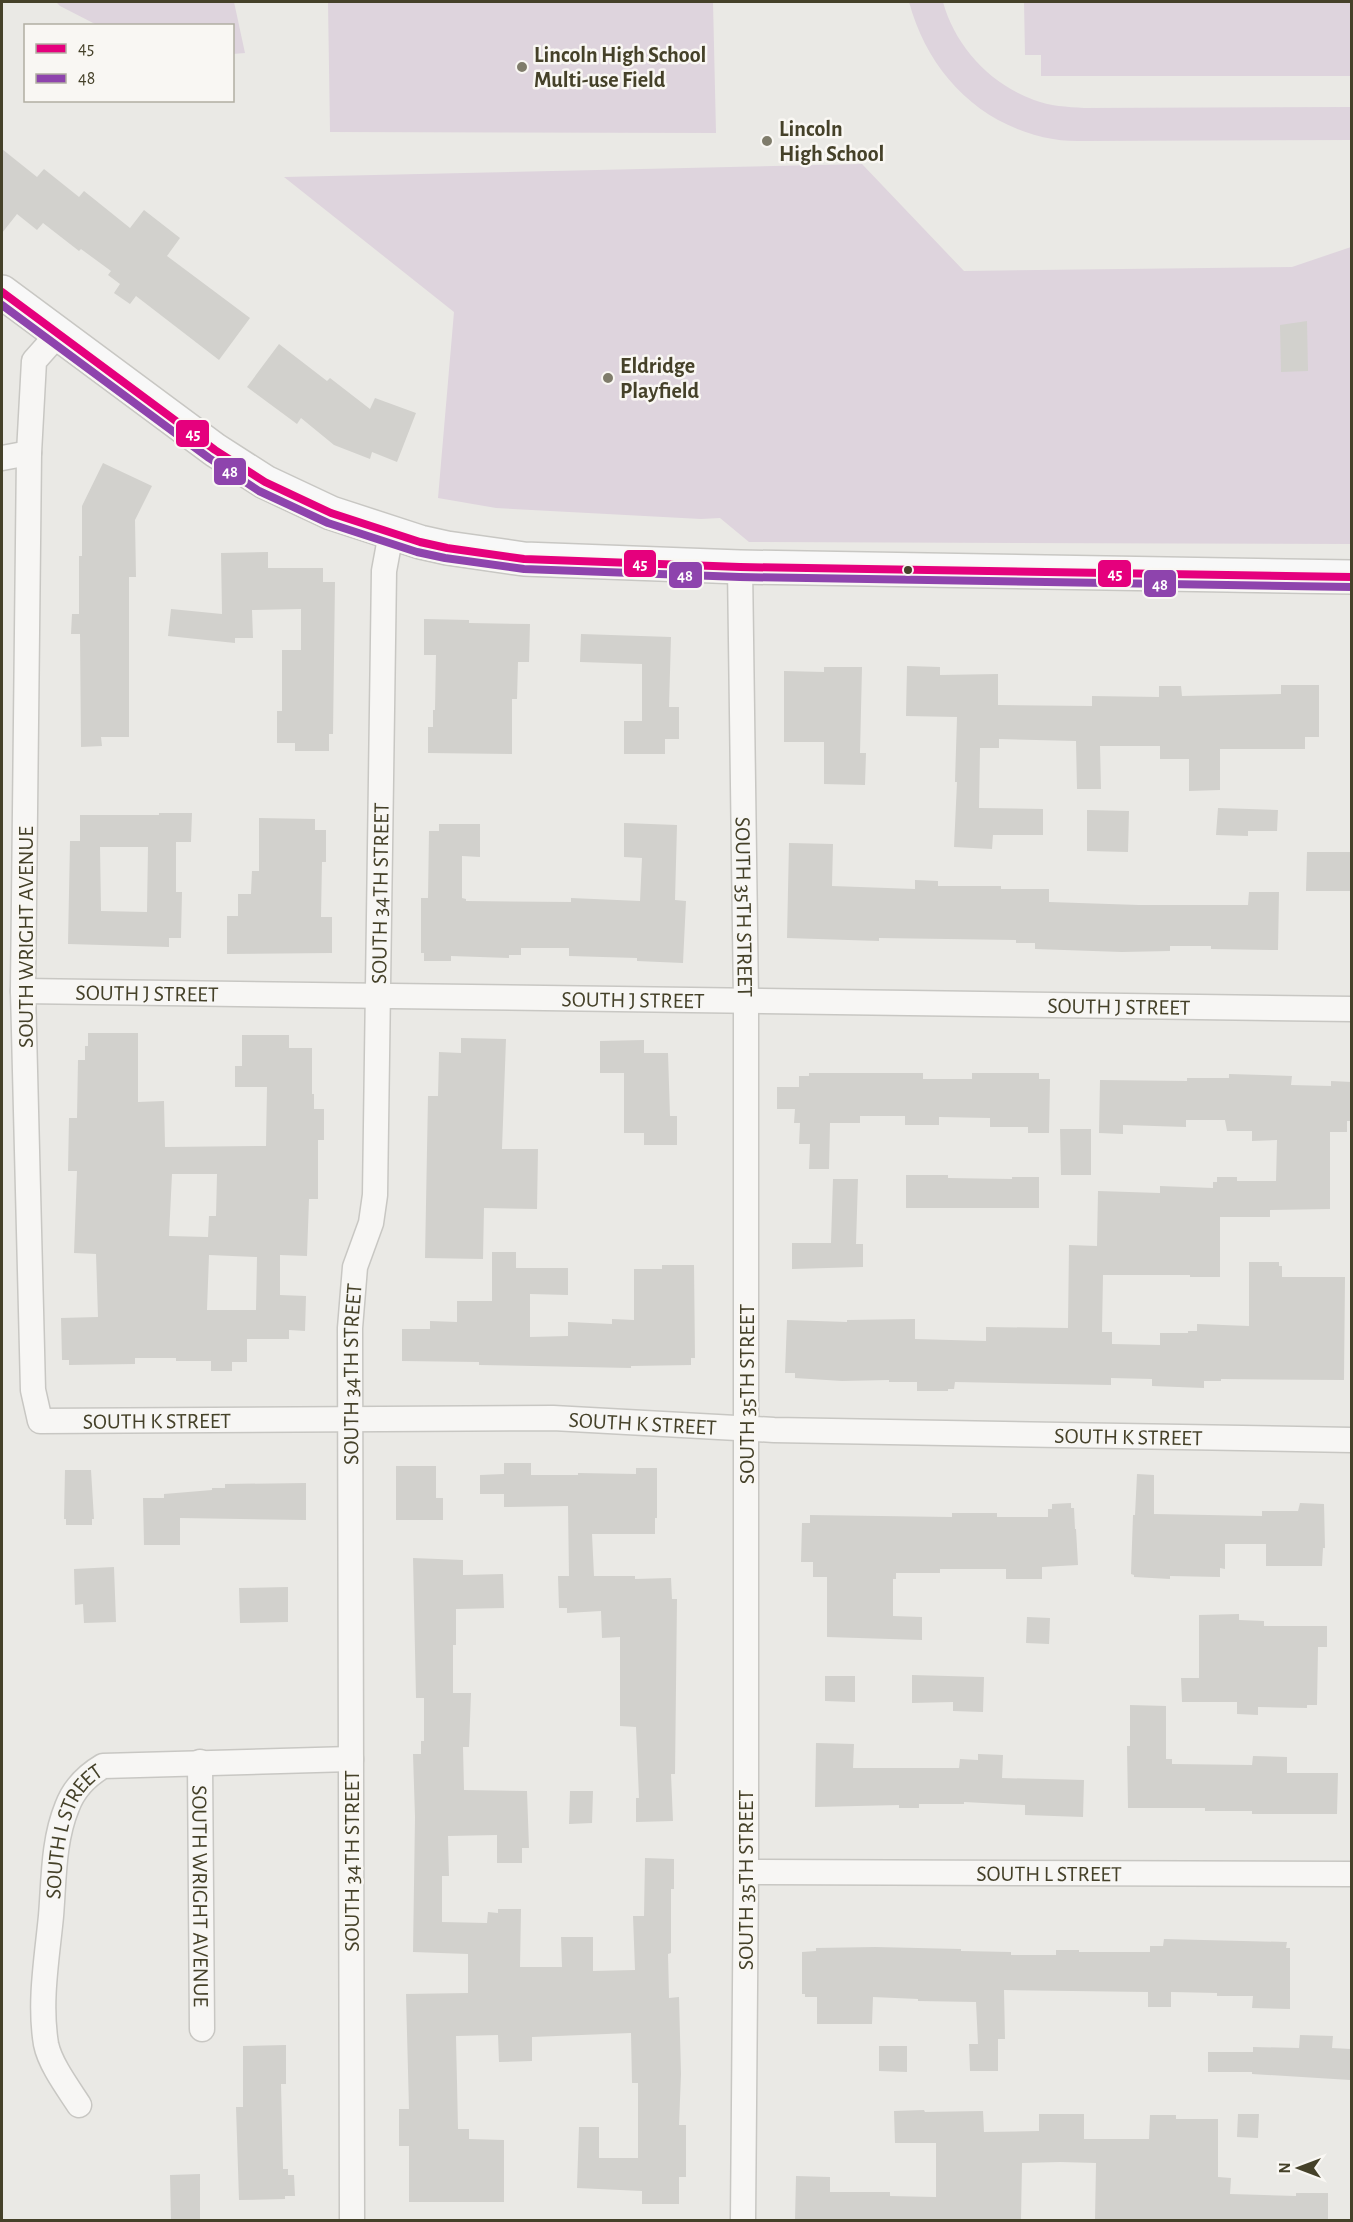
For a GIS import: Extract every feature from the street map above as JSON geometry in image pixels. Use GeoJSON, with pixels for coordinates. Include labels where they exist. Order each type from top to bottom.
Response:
{"type":"FeatureCollection","features":[{"type":"Feature","properties":{"kind":"main road"},"geometry":{"type":"LineString","coordinates":[[2,292],[215,450],[265,482],[331,513],[391,533],[447,548],[524,559],[740,567],[1352,577]]}},
{"type":"Feature","properties":{"kind":"street","name":"SOUTH WRIGHT AVENUE"},"geometry":{"type":"LineString","coordinates":[[40,1421],[33,1390],[23,991],[28,453],[34,361],[58,334]]}},
{"type":"Feature","properties":{"kind":"street"},"geometry":{"type":"LineString","coordinates":[[2,458],[28,453]]}},
{"type":"Feature","properties":{"kind":"street","name":"SOUTH 34TH STREET"},"geometry":{"type":"LineString","coordinates":[[352,2220],[351,1293],[360,1250],[371,1223],[375,1195],[384,571],[391,533]]}},
{"type":"Feature","properties":{"kind":"street","name":"SOUTH 35TH STREET"},"geometry":{"type":"LineString","coordinates":[[740,567],[746,1001],[746,1872],[743,2220]]}},
{"type":"Feature","properties":{"kind":"street","name":"SOUTH J STREET"},"geometry":{"type":"LineString","coordinates":[[23,991],[1352,1009]]}},
{"type":"Feature","properties":{"kind":"street","name":"SOUTH K STREET"},"geometry":{"type":"LineString","coordinates":[[40,1421],[553,1418],[774,1431],[1352,1440]]}},
{"type":"Feature","properties":{"kind":"street","name":"SOUTH L STREET"},"geometry":{"type":"LineString","coordinates":[[79,2105],[46,2047],[43,2006],[57,1843],[67,1807],[79,1786],[88,1775],[102,1766],[351,1759]]}},
{"type":"Feature","properties":{"kind":"street","name":"SOUTH WRIGHT AVENUE"},"geometry":{"type":"LineString","coordinates":[[200,1762],[202,2030]]}},
{"type":"Feature","properties":{"kind":"street","name":"SOUTH L STREET"},"geometry":{"type":"LineString","coordinates":[[746,1872],[1352,1874]]}},
{"type":"Feature","properties":{"kind":"shaded area"},"geometry":{"type":"Polygon","coordinates":[[[56,2],[234,2],[245,53],[234,54],[234,24],[95,24],[56,2]]]}},
{"type":"Feature","properties":{"kind":"shaded area","name":"Lincoln High School Multi-use Field"},"geometry":{"type":"Polygon","coordinates":[[[328,2],[713,2],[716,133],[330,132],[328,2]]]}},
{"type":"Feature","properties":{"kind":"shaded area"},"geometry":{"type":"Polygon","coordinates":[[[909,2],[943,2],[956,34],[976,62],[1003,84],[1040,102],[1084,108],[1351,107],[1351,140],[1073,141],[1026,132],[1002,122],[960,92],[943,73],[929,51],[909,2]]]}},
{"type":"Feature","properties":{"kind":"shaded area"},"geometry":{"type":"Polygon","coordinates":[[[1024,2],[1351,2],[1351,76],[1041,76],[1041,55],[1025,55],[1024,2]]]}},
{"type":"Feature","properties":{"kind":"shaded area"},"geometry":{"type":"Polygon","coordinates":[[[862,164],[964,271],[1292,267],[1351,247],[1351,544],[749,542],[720,518],[701,519],[496,508],[438,498],[454,312],[284,177],[862,164]]]}},
{"type":"Feature","properties":{"kind":"building"},"geometry":{"type":"Polygon","coordinates":[[[2,149],[37,177],[44,169],[79,197],[84,191],[130,228],[144,210],[180,238],[167,256],[250,318],[219,360],[136,296],[130,304],[114,293],[120,284],[108,275],[111,271],[81,249],[79,251],[43,223],[37,230],[17,214],[2,233],[2,149]]]}},
{"type":"Feature","properties":{"kind":"building"},"geometry":{"type":"Polygon","coordinates":[[[1307,321],[1308,371],[1281,372],[1280,325],[1307,321]]]}},
{"type":"Feature","properties":{"kind":"building"},"geometry":{"type":"Polygon","coordinates":[[[279,344],[327,381],[330,378],[370,409],[375,398],[416,413],[397,462],[372,452],[370,459],[334,445],[301,418],[297,424],[247,387],[279,344]]]}},
{"type":"Feature","properties":{"kind":"building"},"geometry":{"type":"Polygon","coordinates":[[[103,463],[152,486],[135,520],[136,577],[129,577],[129,737],[101,737],[102,746],[81,747],[80,634],[71,634],[72,614],[79,614],[82,506],[103,463]]]}},
{"type":"Feature","properties":{"kind":"building"},"geometry":{"type":"Polygon","coordinates":[[[268,552],[268,568],[323,568],[323,582],[335,582],[333,734],[329,734],[329,751],[295,751],[295,743],[277,743],[277,711],[282,711],[282,650],[301,650],[301,609],[252,610],[253,638],[235,638],[235,643],[168,636],[171,609],[222,614],[221,553],[268,552]]]}},
{"type":"Feature","properties":{"kind":"building"},"geometry":{"type":"Polygon","coordinates":[[[424,619],[469,620],[469,623],[530,624],[529,662],[518,662],[517,699],[512,699],[512,754],[428,753],[428,727],[433,727],[433,710],[435,710],[436,655],[424,655],[424,619]]]}},
{"type":"Feature","properties":{"kind":"building"},"geometry":{"type":"Polygon","coordinates":[[[581,634],[671,637],[669,707],[679,707],[679,739],[665,739],[665,754],[624,754],[624,721],[642,721],[642,664],[580,662],[581,634]]]}},
{"type":"Feature","properties":{"kind":"building"},"geometry":{"type":"Polygon","coordinates":[[[907,666],[940,667],[940,675],[998,674],[998,705],[1092,706],[1092,696],[1159,697],[1159,686],[1181,686],[1182,696],[1281,694],[1281,685],[1319,685],[1319,737],[1305,737],[1305,749],[1220,749],[1220,790],[1189,791],[1189,759],[1160,759],[1160,746],[1100,746],[1101,789],[1077,789],[1076,741],[999,739],[999,748],[980,748],[979,808],[1043,809],[1043,835],[993,835],[992,849],[954,847],[957,717],[906,716],[907,666]]]}},
{"type":"Feature","properties":{"kind":"building"},"geometry":{"type":"Polygon","coordinates":[[[824,667],[862,667],[860,753],[866,753],[865,785],[824,784],[824,742],[784,742],[784,671],[824,672],[824,667]]]}},
{"type":"Feature","properties":{"kind":"building"},"geometry":{"type":"Polygon","coordinates":[[[1218,808],[1278,810],[1277,831],[1248,831],[1248,836],[1216,835],[1218,808]]]}},
{"type":"Feature","properties":{"kind":"building"},"geometry":{"type":"Polygon","coordinates":[[[1087,810],[1129,811],[1128,852],[1087,851],[1087,810]]]}},
{"type":"Feature","properties":{"kind":"building"},"geometry":{"type":"Polygon","coordinates":[[[159,813],[192,813],[191,842],[176,842],[176,892],[182,892],[181,938],[169,938],[169,947],[68,944],[70,841],[80,841],[80,815],[159,815],[159,813]],[[100,847],[101,911],[147,912],[148,847],[100,847]]]}},
{"type":"Feature","properties":{"kind":"building"},"geometry":{"type":"Polygon","coordinates":[[[259,818],[315,819],[315,830],[326,830],[326,862],[322,862],[321,917],[332,917],[332,953],[227,954],[227,916],[238,916],[238,894],[251,894],[252,871],[259,871],[259,818]]]}},
{"type":"Feature","properties":{"kind":"building"},"geometry":{"type":"Polygon","coordinates":[[[624,823],[677,825],[675,900],[686,901],[683,963],[637,961],[637,958],[569,956],[569,948],[521,948],[521,955],[509,955],[509,958],[451,956],[451,961],[424,961],[424,953],[421,953],[421,898],[428,898],[429,831],[439,831],[439,824],[480,824],[480,857],[462,856],[462,898],[466,901],[571,902],[571,898],[640,901],[642,858],[624,857],[624,823]]]}},
{"type":"Feature","properties":{"kind":"building"},"geometry":{"type":"Polygon","coordinates":[[[789,843],[833,844],[832,886],[915,889],[915,880],[938,881],[938,886],[1049,889],[1049,902],[1139,905],[1248,905],[1249,892],[1279,892],[1278,950],[1170,946],[1170,951],[1122,952],[1035,949],[1035,943],[1016,943],[1016,940],[879,938],[879,941],[787,938],[789,843]]]}},
{"type":"Feature","properties":{"kind":"building"},"geometry":{"type":"Polygon","coordinates":[[[1307,852],[1352,852],[1352,891],[1306,891],[1307,852]]]}},
{"type":"Feature","properties":{"kind":"building"},"geometry":{"type":"Polygon","coordinates":[[[88,1033],[138,1033],[138,1102],[164,1101],[165,1147],[266,1146],[267,1087],[235,1087],[235,1066],[242,1066],[242,1035],[289,1035],[289,1048],[312,1048],[314,1109],[324,1109],[324,1140],[318,1140],[318,1199],[309,1199],[307,1256],[280,1255],[280,1295],[306,1296],[305,1331],[289,1330],[289,1339],[247,1339],[247,1362],[232,1362],[232,1371],[211,1371],[211,1361],[176,1361],[176,1358],[135,1358],[135,1364],[69,1365],[69,1360],[62,1360],[61,1318],[98,1317],[96,1254],[74,1253],[77,1171],[68,1171],[69,1118],[77,1118],[78,1060],[85,1060],[85,1046],[88,1046],[88,1033]],[[172,1174],[169,1236],[208,1237],[209,1216],[216,1216],[217,1174],[172,1174]],[[209,1255],[207,1310],[256,1310],[257,1257],[209,1255]]]}},
{"type":"Feature","properties":{"kind":"building"},"geometry":{"type":"Polygon","coordinates":[[[461,1038],[506,1039],[502,1149],[538,1149],[537,1209],[484,1208],[483,1259],[425,1258],[428,1096],[438,1096],[439,1052],[461,1053],[461,1038]]]}},
{"type":"Feature","properties":{"kind":"building"},"geometry":{"type":"Polygon","coordinates":[[[644,1040],[644,1053],[668,1053],[670,1116],[677,1116],[677,1145],[644,1145],[644,1133],[624,1133],[624,1073],[600,1073],[600,1041],[644,1040]]]}},
{"type":"Feature","properties":{"kind":"building"},"geometry":{"type":"Polygon","coordinates":[[[809,1073],[923,1073],[923,1079],[972,1079],[972,1073],[1039,1073],[1039,1079],[1050,1079],[1049,1133],[1028,1133],[1028,1127],[990,1127],[990,1118],[939,1117],[939,1125],[905,1125],[905,1116],[860,1116],[860,1123],[830,1123],[829,1169],[809,1169],[810,1144],[799,1144],[800,1123],[794,1123],[795,1109],[777,1109],[777,1087],[799,1087],[799,1076],[809,1076],[809,1073]]]}},
{"type":"Feature","properties":{"kind":"building"},"geometry":{"type":"Polygon","coordinates":[[[1229,1074],[1292,1076],[1291,1085],[1331,1086],[1331,1081],[1352,1082],[1352,1121],[1347,1121],[1347,1132],[1330,1132],[1330,1209],[1270,1210],[1270,1217],[1220,1217],[1220,1277],[1103,1275],[1102,1332],[1112,1332],[1112,1344],[1160,1345],[1160,1333],[1197,1331],[1197,1324],[1249,1326],[1249,1262],[1279,1262],[1279,1266],[1282,1266],[1282,1277],[1345,1277],[1344,1380],[1221,1379],[1221,1381],[1204,1381],[1204,1388],[1152,1386],[1152,1379],[1111,1378],[1111,1385],[955,1382],[954,1389],[948,1389],[948,1391],[917,1391],[917,1382],[795,1378],[795,1373],[785,1373],[787,1320],[847,1322],[847,1320],[915,1319],[915,1339],[986,1341],[986,1327],[1068,1328],[1069,1245],[1097,1246],[1098,1191],[1160,1193],[1160,1186],[1213,1188],[1213,1182],[1217,1182],[1217,1177],[1237,1177],[1237,1181],[1276,1181],[1277,1140],[1252,1141],[1252,1131],[1227,1131],[1225,1120],[1186,1120],[1186,1127],[1123,1125],[1123,1134],[1099,1133],[1100,1080],[1187,1081],[1187,1078],[1229,1078],[1229,1074]]]}},
{"type":"Feature","properties":{"kind":"building"},"geometry":{"type":"Polygon","coordinates":[[[1060,1129],[1091,1129],[1091,1175],[1061,1175],[1060,1129]]]}},
{"type":"Feature","properties":{"kind":"building"},"geometry":{"type":"Polygon","coordinates":[[[906,1175],[1012,1179],[1012,1177],[1039,1177],[1039,1208],[906,1208],[906,1175]]]}},
{"type":"Feature","properties":{"kind":"building"},"geometry":{"type":"Polygon","coordinates":[[[833,1179],[858,1179],[856,1244],[863,1244],[863,1267],[792,1269],[792,1243],[831,1243],[833,1179]]]}},
{"type":"Feature","properties":{"kind":"building"},"geometry":{"type":"Polygon","coordinates":[[[492,1252],[516,1252],[516,1268],[568,1268],[568,1295],[530,1294],[530,1337],[568,1336],[568,1322],[612,1324],[612,1319],[634,1320],[634,1269],[662,1269],[662,1265],[694,1265],[695,1358],[691,1358],[691,1365],[631,1366],[631,1368],[402,1361],[402,1329],[430,1329],[430,1321],[457,1322],[457,1301],[492,1301],[492,1252]]]}},
{"type":"Feature","properties":{"kind":"building"},"geometry":{"type":"Polygon","coordinates":[[[504,1463],[531,1463],[531,1475],[636,1474],[636,1468],[657,1468],[655,1534],[592,1534],[594,1576],[635,1576],[635,1579],[671,1578],[672,1599],[677,1599],[675,1774],[671,1774],[673,1821],[636,1822],[636,1798],[639,1798],[636,1727],[620,1726],[620,1637],[602,1638],[601,1611],[567,1613],[567,1608],[559,1608],[558,1576],[569,1576],[568,1506],[504,1507],[504,1494],[480,1494],[480,1475],[504,1474],[504,1463]]]}},
{"type":"Feature","properties":{"kind":"building"},"geometry":{"type":"Polygon","coordinates":[[[396,1466],[436,1466],[436,1498],[443,1498],[443,1520],[396,1520],[396,1466]]]}},
{"type":"Feature","properties":{"kind":"building"},"geometry":{"type":"Polygon","coordinates":[[[65,1470],[91,1470],[94,1519],[92,1519],[92,1525],[66,1525],[66,1519],[64,1519],[65,1470]]]}},
{"type":"Feature","properties":{"kind":"building"},"geometry":{"type":"Polygon","coordinates":[[[1137,1474],[1154,1475],[1154,1514],[1262,1516],[1262,1511],[1298,1511],[1300,1503],[1324,1504],[1325,1548],[1323,1548],[1322,1566],[1266,1566],[1266,1544],[1225,1544],[1225,1569],[1220,1568],[1220,1577],[1170,1576],[1170,1579],[1134,1577],[1131,1574],[1137,1474]]]}},
{"type":"Feature","properties":{"kind":"building"},"geometry":{"type":"Polygon","coordinates":[[[306,1483],[306,1520],[180,1518],[180,1545],[144,1545],[143,1498],[164,1498],[164,1494],[225,1488],[225,1484],[306,1483]]]}},
{"type":"Feature","properties":{"kind":"building"},"geometry":{"type":"Polygon","coordinates":[[[1071,1503],[1071,1508],[1074,1508],[1078,1565],[1042,1567],[1042,1579],[1006,1579],[1006,1569],[940,1569],[940,1573],[896,1573],[896,1579],[893,1579],[893,1616],[922,1617],[922,1640],[827,1637],[827,1577],[813,1577],[813,1562],[801,1562],[802,1523],[810,1523],[810,1515],[952,1517],[952,1513],[997,1513],[997,1517],[1048,1517],[1048,1509],[1052,1509],[1052,1504],[1071,1503]]]}},
{"type":"Feature","properties":{"kind":"building"},"geometry":{"type":"Polygon","coordinates":[[[413,1558],[463,1560],[463,1575],[503,1574],[504,1608],[456,1609],[453,1693],[471,1693],[469,1747],[463,1747],[464,1790],[527,1791],[529,1848],[522,1848],[522,1863],[497,1863],[497,1835],[448,1836],[449,1876],[442,1876],[442,1922],[487,1923],[488,1912],[498,1913],[498,1909],[521,1909],[520,1967],[562,1967],[561,1937],[593,1937],[593,1971],[635,1970],[633,1916],[644,1916],[645,1858],[674,1859],[674,1889],[671,1889],[671,1953],[668,1954],[669,1998],[679,1997],[681,2074],[679,2125],[686,2125],[686,2177],[679,2177],[679,2204],[642,2204],[642,2191],[577,2188],[579,2127],[599,2127],[599,2158],[638,2158],[638,2083],[632,2083],[631,2033],[532,2037],[532,2061],[499,2062],[498,2035],[456,2036],[458,2129],[469,2129],[469,2139],[504,2140],[504,2202],[409,2202],[409,2146],[399,2146],[399,2109],[409,2109],[406,1994],[468,1993],[468,1954],[413,1952],[415,1817],[413,1754],[421,1754],[421,1741],[424,1741],[424,1698],[416,1698],[413,1558]]]}},
{"type":"Feature","properties":{"kind":"building"},"geometry":{"type":"Polygon","coordinates":[[[114,1567],[116,1622],[84,1623],[83,1604],[75,1605],[74,1569],[114,1567]]]}},
{"type":"Feature","properties":{"kind":"building"},"geometry":{"type":"Polygon","coordinates":[[[288,1587],[288,1622],[240,1623],[239,1588],[288,1587]]]}},
{"type":"Feature","properties":{"kind":"building"},"geometry":{"type":"Polygon","coordinates":[[[1239,1614],[1239,1620],[1264,1621],[1264,1626],[1327,1626],[1327,1647],[1318,1647],[1317,1705],[1307,1705],[1307,1708],[1258,1707],[1258,1715],[1237,1714],[1237,1702],[1182,1702],[1181,1678],[1199,1678],[1199,1615],[1239,1614]]]}},
{"type":"Feature","properties":{"kind":"building"},"geometry":{"type":"Polygon","coordinates":[[[1027,1617],[1050,1618],[1049,1644],[1026,1643],[1027,1617]]]}},
{"type":"Feature","properties":{"kind":"building"},"geometry":{"type":"Polygon","coordinates":[[[912,1675],[984,1677],[983,1712],[953,1711],[953,1702],[912,1703],[912,1675]]]}},
{"type":"Feature","properties":{"kind":"building"},"geometry":{"type":"Polygon","coordinates":[[[825,1676],[855,1676],[855,1702],[825,1701],[825,1676]]]}},
{"type":"Feature","properties":{"kind":"building"},"geometry":{"type":"Polygon","coordinates":[[[1130,1705],[1166,1706],[1166,1759],[1172,1759],[1172,1764],[1252,1765],[1253,1756],[1287,1757],[1287,1773],[1338,1773],[1337,1814],[1252,1814],[1252,1811],[1205,1811],[1205,1808],[1128,1808],[1127,1746],[1130,1746],[1130,1705]]]}},
{"type":"Feature","properties":{"kind":"building"},"geometry":{"type":"Polygon","coordinates":[[[816,1743],[854,1744],[853,1768],[959,1768],[960,1759],[978,1760],[978,1754],[1003,1755],[1002,1778],[1084,1780],[1083,1817],[1025,1815],[1025,1805],[964,1802],[964,1804],[919,1804],[919,1808],[899,1808],[899,1805],[815,1807],[816,1743]]]}},
{"type":"Feature","properties":{"kind":"building"},"geometry":{"type":"Polygon","coordinates":[[[570,1791],[593,1791],[592,1823],[569,1824],[570,1791]]]}},
{"type":"Feature","properties":{"kind":"building"},"geometry":{"type":"Polygon","coordinates":[[[1164,1939],[1287,1942],[1286,1948],[1290,1948],[1290,2009],[1252,2008],[1253,1996],[1217,1996],[1217,1993],[1171,1992],[1171,2007],[1148,2007],[1148,1992],[1004,1990],[1005,2039],[998,2039],[998,2071],[970,2071],[969,2044],[978,2044],[976,2002],[918,2001],[918,1999],[873,1997],[872,2024],[817,2024],[817,1997],[805,1997],[805,1994],[802,1994],[802,1952],[816,1951],[816,1948],[961,1949],[961,1951],[1011,1952],[1011,1955],[1056,1955],[1056,1950],[1150,1952],[1150,1946],[1163,1946],[1164,1939]]]}},
{"type":"Feature","properties":{"kind":"building"},"geometry":{"type":"Polygon","coordinates":[[[1300,2035],[1333,2036],[1332,2048],[1351,2049],[1350,2080],[1252,2074],[1252,2072],[1208,2072],[1208,2052],[1253,2052],[1253,2047],[1299,2048],[1300,2035]]]}},
{"type":"Feature","properties":{"kind":"building"},"geometry":{"type":"Polygon","coordinates":[[[286,2045],[286,2084],[281,2084],[283,2169],[288,2169],[288,2175],[294,2175],[295,2196],[285,2196],[285,2199],[239,2200],[236,2107],[243,2107],[243,2046],[286,2045]]]}},
{"type":"Feature","properties":{"kind":"building"},"geometry":{"type":"Polygon","coordinates":[[[879,2046],[907,2046],[907,2072],[879,2071],[879,2046]]]}},
{"type":"Feature","properties":{"kind":"building"},"geometry":{"type":"Polygon","coordinates":[[[924,2110],[925,2112],[983,2111],[984,2132],[1039,2131],[1039,2114],[1084,2114],[1084,2139],[1149,2139],[1150,2115],[1176,2115],[1176,2119],[1218,2119],[1218,2177],[1231,2178],[1230,2194],[1296,2196],[1296,2193],[1328,2193],[1328,2220],[1095,2220],[1096,2163],[1060,2162],[1022,2163],[1021,2220],[795,2220],[796,2176],[830,2177],[830,2192],[890,2192],[890,2196],[936,2197],[936,2143],[895,2143],[894,2111],[924,2110]]]}},
{"type":"Feature","properties":{"kind":"building"},"geometry":{"type":"Polygon","coordinates":[[[1238,2114],[1259,2114],[1258,2138],[1237,2137],[1238,2114]]]}},
{"type":"Feature","properties":{"kind":"building"},"geometry":{"type":"Polygon","coordinates":[[[200,2174],[200,2220],[171,2220],[170,2175],[200,2174]]]}},
{"type":"Feature","properties":{"kind":"transit line","name":"45"},"geometry":{"type":"LineString","coordinates":[[2,292],[215,450],[265,482],[331,513],[420,542],[447,548],[524,559],[740,567],[1352,577]]}},
{"type":"Feature","properties":{"kind":"transit line","name":"48"},"geometry":{"type":"LineString","coordinates":[[2,305],[209,458],[259,491],[328,523],[417,552],[445,558],[524,569],[740,577],[1352,587]]}},
{"type":"Feature","properties":{"kind":"place","name":"Lincoln High School Multi-use Field"},"geometry":{"type":"Point","coordinates":[522,67]}},
{"type":"Feature","properties":{"kind":"place","name":"Lincoln High School"},"geometry":{"type":"Point","coordinates":[767,141]}},
{"type":"Feature","properties":{"kind":"place","name":"Eldridge Playfield"},"geometry":{"type":"Point","coordinates":[608,378]}}]}
